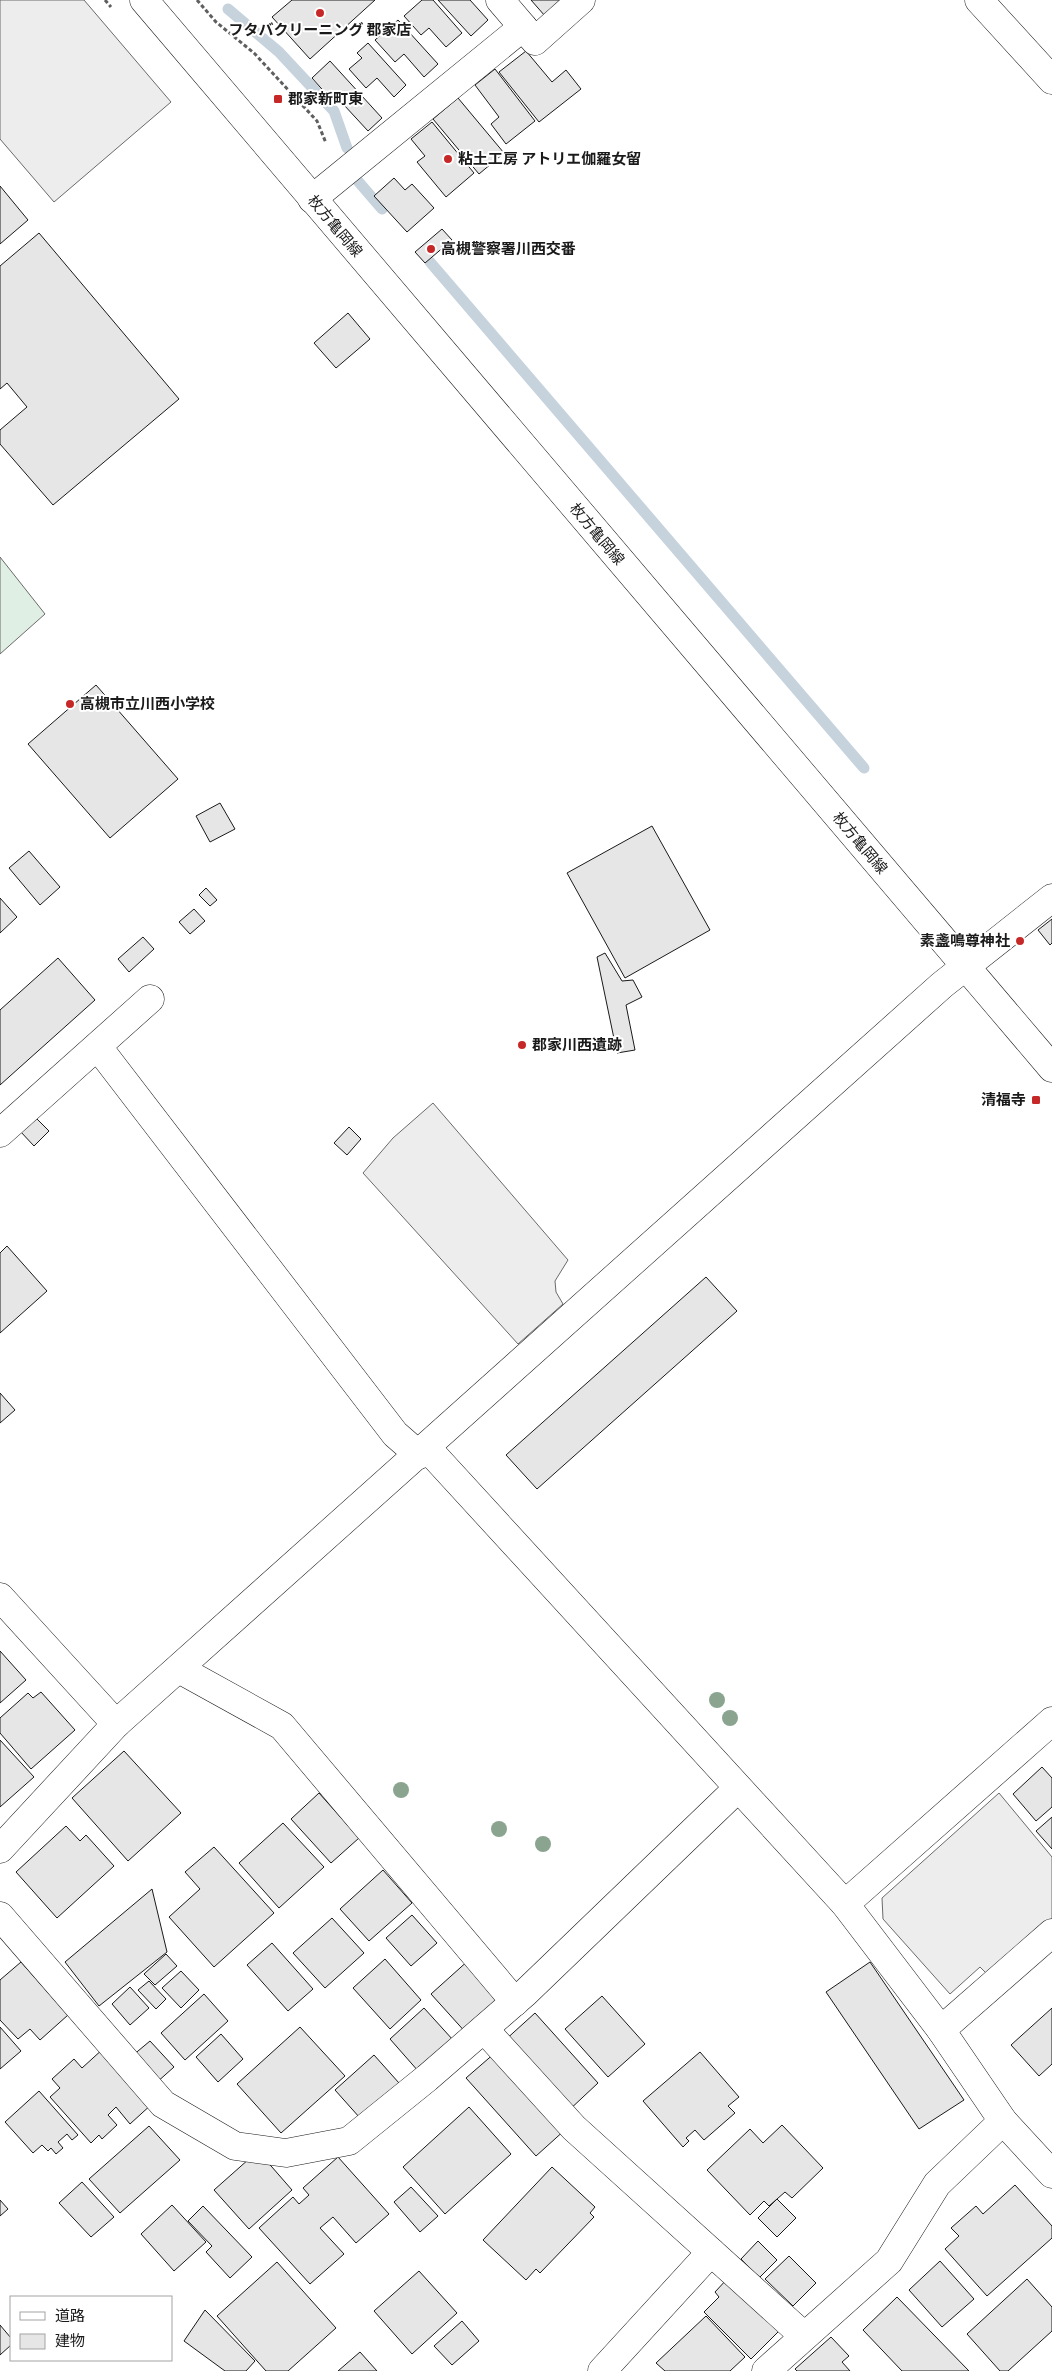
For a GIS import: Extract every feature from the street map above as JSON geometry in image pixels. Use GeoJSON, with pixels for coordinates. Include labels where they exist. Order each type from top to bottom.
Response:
{"type":"FeatureCollection","features":[{"type":"Feature","properties":{"kind":"street","name":"枚方亀岡線"},"geometry":{"type":"LineString","coordinates":[[144,0],[1052,1068]]}},
{"type":"Feature","properties":{"kind":"street"},"geometry":{"type":"LineString","coordinates":[[500,0],[535,41],[581,0]]}},
{"type":"Feature","properties":{"kind":"street"},"geometry":{"type":"LineString","coordinates":[[979,0],[1052,80]]}},
{"type":"Feature","properties":{"kind":"street"},"geometry":{"type":"LineString","coordinates":[[312,199],[523,27]]}},
{"type":"Feature","properties":{"kind":"street"},"geometry":{"type":"LineString","coordinates":[[0,1849],[116,1724],[942,985],[1052,898]]}},
{"type":"Feature","properties":{"kind":"street"},"geometry":{"type":"LineString","coordinates":[[0,1133],[150,999]]}},
{"type":"Feature","properties":{"kind":"street"},"geometry":{"type":"LineString","coordinates":[[98,1047],[395,1434],[423,1451],[845,1904],[940,2030],[1003,2121],[1052,2174]]}},
{"type":"Feature","properties":{"kind":"street"},"geometry":{"type":"LineString","coordinates":[[0,1597],[116,1724]]}},
{"type":"Feature","properties":{"kind":"street"},"geometry":{"type":"LineString","coordinates":[[178,1669],[282,1726],[515,2002]]}},
{"type":"Feature","properties":{"kind":"street"},"geometry":{"type":"LineString","coordinates":[[845,1904],[1048,1733]]}},
{"type":"Feature","properties":{"kind":"street"},"geometry":{"type":"LineString","coordinates":[[0,1916],[163,2104],[235,2146],[286,2153],[349,2141],[428,2078],[515,2002],[738,1789]]}},
{"type":"Feature","properties":{"kind":"street"},"geometry":{"type":"LineString","coordinates":[[940,2030],[1052,1933]]}},
{"type":"Feature","properties":{"kind":"street"},"geometry":{"type":"LineString","coordinates":[[484,2029],[574,2128],[804,2336]]}},
{"type":"Feature","properties":{"kind":"street"},"geometry":{"type":"LineString","coordinates":[[766,2371],[889,2262],[936,2184],[1003,2121]]}},
{"type":"Feature","properties":{"kind":"street"},"geometry":{"type":"LineString","coordinates":[[602,2371],[711,2252]]}},
{"type":"Feature","properties":{"kind":"green space"},"geometry":{"type":"Polygon","coordinates":[[[0,557],[45,614],[0,654],[0,557]]]}},
{"type":"Feature","properties":{"kind":"shaded area"},"geometry":{"type":"Polygon","coordinates":[[[0,0],[84,0],[171,102],[54,202],[0,139],[0,0]]]}},
{"type":"Feature","properties":{"kind":"shaded area"},"geometry":{"type":"Polygon","coordinates":[[[433,1103],[568,1260],[555,1281],[556,1292],[563,1304],[518,1344],[363,1173],[393,1138],[433,1103]]]}},
{"type":"Feature","properties":{"kind":"shaded area"},"geometry":{"type":"Polygon","coordinates":[[[999,1793],[1052,1857],[1052,1925],[992,1979],[980,1967],[950,1994],[883,1919],[882,1898],[999,1793]]]}},
{"type":"Feature","properties":{"kind":"building"},"geometry":{"type":"Polygon","coordinates":[[[292,0],[375,0],[310,59],[272,17],[292,0]]]}},
{"type":"Feature","properties":{"kind":"building"},"geometry":{"type":"Polygon","coordinates":[[[422,0],[433,0],[462,33],[446,47],[429,28],[421,35],[404,16],[422,0]]]}},
{"type":"Feature","properties":{"kind":"building"},"geometry":{"type":"Polygon","coordinates":[[[438,0],[470,0],[488,20],[471,36],[438,0]]]}},
{"type":"Feature","properties":{"kind":"building"},"geometry":{"type":"Polygon","coordinates":[[[531,0],[565,0],[545,16],[531,0]]]}},
{"type":"Feature","properties":{"kind":"building"},"geometry":{"type":"Polygon","coordinates":[[[398,20],[438,64],[424,77],[404,54],[395,62],[375,40],[398,20]]]}},
{"type":"Feature","properties":{"kind":"building"},"geometry":{"type":"Polygon","coordinates":[[[368,43],[406,85],[394,97],[377,78],[366,88],[349,69],[362,58],[357,53],[368,43]]]}},
{"type":"Feature","properties":{"kind":"building"},"geometry":{"type":"Polygon","coordinates":[[[526,51],[552,82],[566,70],[581,89],[539,122],[499,72],[526,51]]]}},
{"type":"Feature","properties":{"kind":"building"},"geometry":{"type":"Polygon","coordinates":[[[330,61],[382,118],[368,131],[332,92],[328,96],[312,78],[330,61]]]}},
{"type":"Feature","properties":{"kind":"building"},"geometry":{"type":"Polygon","coordinates":[[[495,69],[535,121],[506,144],[491,124],[499,117],[475,85],[495,69]]]}},
{"type":"Feature","properties":{"kind":"building"},"geometry":{"type":"Polygon","coordinates":[[[458,98],[504,153],[479,174],[433,119],[458,98]]]}},
{"type":"Feature","properties":{"kind":"building"},"geometry":{"type":"Polygon","coordinates":[[[432,122],[474,173],[446,197],[417,162],[425,156],[411,139],[432,122]]]}},
{"type":"Feature","properties":{"kind":"building"},"geometry":{"type":"Polygon","coordinates":[[[394,178],[405,190],[412,184],[434,208],[407,232],[374,196],[394,178]]]}},
{"type":"Feature","properties":{"kind":"building"},"geometry":{"type":"Polygon","coordinates":[[[0,186],[28,220],[0,244],[0,186]]]}},
{"type":"Feature","properties":{"kind":"building"},"geometry":{"type":"Polygon","coordinates":[[[442,229],[452,240],[425,263],[415,252],[442,229]]]}},
{"type":"Feature","properties":{"kind":"building"},"geometry":{"type":"Polygon","coordinates":[[[39,233],[179,399],[53,505],[0,444],[0,430],[27,407],[7,383],[0,389],[0,266],[39,233]]]}},
{"type":"Feature","properties":{"kind":"building"},"geometry":{"type":"Polygon","coordinates":[[[348,313],[370,339],[336,368],[314,343],[348,313]]]}},
{"type":"Feature","properties":{"kind":"building"},"geometry":{"type":"Polygon","coordinates":[[[96,685],[178,779],[110,838],[28,744],[96,685]]]}},
{"type":"Feature","properties":{"kind":"building"},"geometry":{"type":"Polygon","coordinates":[[[220,803],[235,829],[210,842],[196,816],[220,803]]]}},
{"type":"Feature","properties":{"kind":"building"},"geometry":{"type":"Polygon","coordinates":[[[652,826],[710,930],[625,978],[567,873],[652,826]]]}},
{"type":"Feature","properties":{"kind":"building"},"geometry":{"type":"Polygon","coordinates":[[[29,851],[60,887],[40,905],[9,868],[29,851]]]}},
{"type":"Feature","properties":{"kind":"building"},"geometry":{"type":"Polygon","coordinates":[[[206,888],[217,900],[210,906],[199,895],[206,888]]]}},
{"type":"Feature","properties":{"kind":"building"},"geometry":{"type":"Polygon","coordinates":[[[0,898],[17,917],[0,933],[0,898]]]}},
{"type":"Feature","properties":{"kind":"building"},"geometry":{"type":"Polygon","coordinates":[[[194,909],[205,921],[190,934],[179,922],[194,909]]]}},
{"type":"Feature","properties":{"kind":"building"},"geometry":{"type":"Polygon","coordinates":[[[1052,919],[1052,943],[1050,945],[1038,930],[1052,919]]]}},
{"type":"Feature","properties":{"kind":"building"},"geometry":{"type":"Polygon","coordinates":[[[143,937],[154,949],[129,972],[118,959],[143,937]]]}},
{"type":"Feature","properties":{"kind":"building"},"geometry":{"type":"Polygon","coordinates":[[[605,953],[622,981],[633,980],[642,997],[626,1005],[635,1050],[617,1053],[597,957],[605,953]]]}},
{"type":"Feature","properties":{"kind":"building"},"geometry":{"type":"Polygon","coordinates":[[[58,958],[95,1000],[0,1085],[0,1010],[58,958]]]}},
{"type":"Feature","properties":{"kind":"building"},"geometry":{"type":"Polygon","coordinates":[[[35,1117],[49,1131],[34,1146],[20,1131],[35,1117]]]}},
{"type":"Feature","properties":{"kind":"building"},"geometry":{"type":"Polygon","coordinates":[[[349,1127],[361,1139],[347,1155],[334,1143],[349,1127]]]}},
{"type":"Feature","properties":{"kind":"building"},"geometry":{"type":"Polygon","coordinates":[[[7,1246],[47,1291],[0,1333],[0,1253],[7,1246]]]}},
{"type":"Feature","properties":{"kind":"building"},"geometry":{"type":"Polygon","coordinates":[[[706,1277],[737,1311],[537,1489],[506,1455],[706,1277]]]}},
{"type":"Feature","properties":{"kind":"building"},"geometry":{"type":"Polygon","coordinates":[[[0,1393],[15,1410],[0,1423],[0,1393]]]}},
{"type":"Feature","properties":{"kind":"building"},"geometry":{"type":"Polygon","coordinates":[[[0,1651],[26,1680],[0,1703],[0,1651]]]}},
{"type":"Feature","properties":{"kind":"building"},"geometry":{"type":"Polygon","coordinates":[[[41,1692],[75,1730],[31,1769],[0,1733],[0,1718],[28,1693],[33,1698],[41,1692]]]}},
{"type":"Feature","properties":{"kind":"building"},"geometry":{"type":"Polygon","coordinates":[[[0,1740],[34,1777],[0,1807],[0,1740]]]}},
{"type":"Feature","properties":{"kind":"building"},"geometry":{"type":"Polygon","coordinates":[[[124,1751],[181,1813],[128,1861],[72,1798],[124,1751]]]}},
{"type":"Feature","properties":{"kind":"building"},"geometry":{"type":"Polygon","coordinates":[[[1042,1767],[1052,1778],[1052,1807],[1036,1821],[1013,1794],[1042,1767]]]}},
{"type":"Feature","properties":{"kind":"building"},"geometry":{"type":"Polygon","coordinates":[[[319,1793],[359,1838],[331,1863],[291,1819],[319,1793]]]}},
{"type":"Feature","properties":{"kind":"building"},"geometry":{"type":"Polygon","coordinates":[[[1052,1817],[1052,1849],[1036,1831],[1052,1817]]]}},
{"type":"Feature","properties":{"kind":"building"},"geometry":{"type":"Polygon","coordinates":[[[283,1823],[324,1867],[279,1908],[239,1863],[283,1823]]]}},
{"type":"Feature","properties":{"kind":"building"},"geometry":{"type":"Polygon","coordinates":[[[66,1826],[80,1841],[86,1835],[114,1866],[57,1918],[16,1872],[66,1826]]]}},
{"type":"Feature","properties":{"kind":"building"},"geometry":{"type":"Polygon","coordinates":[[[214,1847],[274,1913],[214,1967],[169,1917],[200,1889],[185,1872],[214,1847]]]}},
{"type":"Feature","properties":{"kind":"building"},"geometry":{"type":"Polygon","coordinates":[[[383,1870],[412,1903],[369,1941],[340,1909],[383,1870]]]}},
{"type":"Feature","properties":{"kind":"building"},"geometry":{"type":"Polygon","coordinates":[[[152,1889],[167,1952],[99,2006],[65,1962],[152,1889]]]}},
{"type":"Feature","properties":{"kind":"building"},"geometry":{"type":"Polygon","coordinates":[[[412,1915],[437,1943],[411,1966],[386,1938],[412,1915]]]}},
{"type":"Feature","properties":{"kind":"building"},"geometry":{"type":"Polygon","coordinates":[[[332,1918],[364,1953],[325,1988],[293,1953],[332,1918]]]}},
{"type":"Feature","properties":{"kind":"building"},"geometry":{"type":"Polygon","coordinates":[[[272,1943],[313,1989],[288,2011],[247,1965],[272,1943]]]}},
{"type":"Feature","properties":{"kind":"building"},"geometry":{"type":"Polygon","coordinates":[[[166,1954],[177,1966],[155,1985],[144,1974],[166,1954]]]}},
{"type":"Feature","properties":{"kind":"building"},"geometry":{"type":"Polygon","coordinates":[[[385,1959],[421,2000],[390,2029],[353,1988],[385,1959]]]}},
{"type":"Feature","properties":{"kind":"building"},"geometry":{"type":"Polygon","coordinates":[[[470,1959],[507,2000],[468,2035],[431,1994],[470,1959]]]}},
{"type":"Feature","properties":{"kind":"building"},"geometry":{"type":"Polygon","coordinates":[[[21,1962],[68,2015],[40,2040],[30,2029],[18,2039],[0,2020],[0,1980],[21,1962]]]}},
{"type":"Feature","properties":{"kind":"building"},"geometry":{"type":"Polygon","coordinates":[[[870,1962],[964,2100],[919,2129],[826,1992],[870,1962]]]}},
{"type":"Feature","properties":{"kind":"building"},"geometry":{"type":"Polygon","coordinates":[[[181,1971],[199,1990],[181,2008],[162,1988],[181,1971]]]}},
{"type":"Feature","properties":{"kind":"building"},"geometry":{"type":"Polygon","coordinates":[[[149,1981],[166,1999],[156,2009],[138,1990],[149,1981]]]}},
{"type":"Feature","properties":{"kind":"building"},"geometry":{"type":"Polygon","coordinates":[[[130,1987],[149,2008],[130,2025],[112,2004],[130,1987]]]}},
{"type":"Feature","properties":{"kind":"building"},"geometry":{"type":"Polygon","coordinates":[[[204,1994],[228,2021],[185,2060],[161,2033],[204,1994]]]}},
{"type":"Feature","properties":{"kind":"building"},"geometry":{"type":"Polygon","coordinates":[[[602,1996],[645,2044],[608,2077],[565,2029],[602,1996]]]}},
{"type":"Feature","properties":{"kind":"building"},"geometry":{"type":"Polygon","coordinates":[[[424,2008],[453,2040],[419,2072],[390,2039],[424,2008]]]}},
{"type":"Feature","properties":{"kind":"building"},"geometry":{"type":"Polygon","coordinates":[[[1052,2008],[1052,2064],[1039,2076],[1011,2045],[1052,2008]]]}},
{"type":"Feature","properties":{"kind":"building"},"geometry":{"type":"Polygon","coordinates":[[[535,2013],[598,2083],[567,2112],[503,2042],[535,2013]]]}},
{"type":"Feature","properties":{"kind":"building"},"geometry":{"type":"Polygon","coordinates":[[[0,2027],[21,2051],[0,2069],[0,2027]]]}},
{"type":"Feature","properties":{"kind":"building"},"geometry":{"type":"Polygon","coordinates":[[[300,2027],[345,2076],[281,2133],[237,2084],[300,2027]]]}},
{"type":"Feature","properties":{"kind":"building"},"geometry":{"type":"Polygon","coordinates":[[[221,2034],[243,2059],[218,2082],[196,2057],[221,2034]]]}},
{"type":"Feature","properties":{"kind":"building"},"geometry":{"type":"Polygon","coordinates":[[[150,2041],[174,2067],[156,2083],[132,2056],[150,2041]]]}},
{"type":"Feature","properties":{"kind":"building"},"geometry":{"type":"Polygon","coordinates":[[[104,2048],[153,2103],[130,2124],[116,2107],[108,2115],[117,2125],[102,2139],[99,2135],[91,2143],[50,2097],[60,2088],[52,2079],[74,2059],[82,2068],[104,2048]]]}},
{"type":"Feature","properties":{"kind":"building"},"geometry":{"type":"Polygon","coordinates":[[[496,2052],[566,2129],[536,2156],[466,2078],[496,2052]]]}},
{"type":"Feature","properties":{"kind":"building"},"geometry":{"type":"Polygon","coordinates":[[[700,2052],[739,2097],[728,2106],[735,2113],[704,2140],[695,2130],[686,2138],[689,2141],[683,2147],[643,2101],[700,2052]]]}},
{"type":"Feature","properties":{"kind":"building"},"geometry":{"type":"Polygon","coordinates":[[[374,2055],[399,2083],[360,2118],[335,2090],[374,2055]]]}},
{"type":"Feature","properties":{"kind":"building"},"geometry":{"type":"Polygon","coordinates":[[[39,2091],[78,2135],[72,2140],[67,2134],[58,2142],[63,2148],[56,2154],[51,2148],[48,2151],[42,2145],[33,2153],[5,2122],[39,2091]]]}},
{"type":"Feature","properties":{"kind":"building"},"geometry":{"type":"Polygon","coordinates":[[[469,2107],[511,2154],[445,2214],[403,2167],[469,2107]]]}},
{"type":"Feature","properties":{"kind":"building"},"geometry":{"type":"Polygon","coordinates":[[[782,2125],[823,2168],[792,2198],[785,2192],[769,2206],[764,2201],[750,2215],[707,2170],[750,2129],[763,2143],[782,2125]]]}},
{"type":"Feature","properties":{"kind":"building"},"geometry":{"type":"Polygon","coordinates":[[[149,2126],[180,2160],[120,2213],[89,2179],[149,2126]]]}},
{"type":"Feature","properties":{"kind":"building"},"geometry":{"type":"Polygon","coordinates":[[[258,2151],[292,2190],[249,2229],[214,2190],[258,2151]]]}},
{"type":"Feature","properties":{"kind":"building"},"geometry":{"type":"Polygon","coordinates":[[[338,2157],[389,2214],[356,2243],[333,2217],[320,2228],[344,2254],[310,2284],[259,2228],[293,2197],[299,2204],[309,2195],[303,2188],[338,2157]]]}},
{"type":"Feature","properties":{"kind":"building"},"geometry":{"type":"Polygon","coordinates":[[[552,2167],[595,2207],[590,2213],[594,2217],[540,2273],[536,2269],[526,2280],[483,2240],[552,2167]]]}},
{"type":"Feature","properties":{"kind":"building"},"geometry":{"type":"Polygon","coordinates":[[[82,2182],[114,2217],[91,2237],[59,2203],[82,2182]]]}},
{"type":"Feature","properties":{"kind":"building"},"geometry":{"type":"Polygon","coordinates":[[[1015,2185],[1052,2226],[1052,2238],[987,2296],[945,2249],[959,2236],[951,2228],[976,2206],[983,2214],[1015,2185]]]}},
{"type":"Feature","properties":{"kind":"building"},"geometry":{"type":"Polygon","coordinates":[[[411,2187],[438,2216],[420,2232],[394,2202],[411,2187]]]}},
{"type":"Feature","properties":{"kind":"building"},"geometry":{"type":"Polygon","coordinates":[[[777,2199],[796,2218],[777,2237],[758,2218],[777,2199]]]}},
{"type":"Feature","properties":{"kind":"building"},"geometry":{"type":"Polygon","coordinates":[[[0,2200],[8,2209],[0,2216],[0,2200]]]}},
{"type":"Feature","properties":{"kind":"building"},"geometry":{"type":"Polygon","coordinates":[[[172,2205],[206,2242],[174,2271],[141,2234],[172,2205]]]}},
{"type":"Feature","properties":{"kind":"building"},"geometry":{"type":"Polygon","coordinates":[[[203,2206],[252,2257],[230,2278],[206,2252],[212,2246],[188,2221],[203,2206]]]}},
{"type":"Feature","properties":{"kind":"building"},"geometry":{"type":"Polygon","coordinates":[[[758,2241],[777,2260],[759,2278],[741,2259],[758,2241]]]}},
{"type":"Feature","properties":{"kind":"building"},"geometry":{"type":"Polygon","coordinates":[[[789,2256],[816,2283],[793,2306],[765,2279],[789,2256]]]}},
{"type":"Feature","properties":{"kind":"building"},"geometry":{"type":"Polygon","coordinates":[[[940,2261],[974,2299],[942,2327],[909,2290],[940,2261]]]}},
{"type":"Feature","properties":{"kind":"building"},"geometry":{"type":"Polygon","coordinates":[[[277,2262],[336,2328],[288,2371],[266,2371],[217,2316],[277,2262]]]}},
{"type":"Feature","properties":{"kind":"building"},"geometry":{"type":"Polygon","coordinates":[[[419,2271],[457,2313],[412,2354],[374,2311],[419,2271]]]}},
{"type":"Feature","properties":{"kind":"building"},"geometry":{"type":"Polygon","coordinates":[[[728,2278],[780,2330],[751,2359],[704,2312],[719,2297],[715,2292],[728,2278]]]}},
{"type":"Feature","properties":{"kind":"building"},"geometry":{"type":"Polygon","coordinates":[[[1027,2279],[1052,2307],[1052,2331],[1008,2371],[1000,2371],[967,2334],[1027,2279]]]}},
{"type":"Feature","properties":{"kind":"building"},"geometry":{"type":"Polygon","coordinates":[[[897,2297],[969,2371],[902,2371],[863,2330],[897,2297]]]}},
{"type":"Feature","properties":{"kind":"building"},"geometry":{"type":"Polygon","coordinates":[[[205,2310],[255,2361],[246,2371],[225,2371],[184,2341],[205,2310]]]}},
{"type":"Feature","properties":{"kind":"building"},"geometry":{"type":"Polygon","coordinates":[[[706,2316],[745,2357],[730,2371],[665,2371],[656,2363],[706,2316]]]}},
{"type":"Feature","properties":{"kind":"building"},"geometry":{"type":"Polygon","coordinates":[[[462,2321],[479,2341],[452,2365],[434,2346],[462,2321]]]}},
{"type":"Feature","properties":{"kind":"building"},"geometry":{"type":"Polygon","coordinates":[[[0,2325],[10,2337],[10,2346],[0,2355],[0,2325]]]}},
{"type":"Feature","properties":{"kind":"building"},"geometry":{"type":"Polygon","coordinates":[[[831,2337],[849,2356],[842,2362],[850,2371],[797,2371],[795,2369],[831,2337]]]}},
{"type":"Feature","properties":{"kind":"building"},"geometry":{"type":"Polygon","coordinates":[[[360,2352],[377,2371],[338,2371],[360,2352]]]}},
{"type":"Feature","properties":{"kind":"waterway"},"geometry":{"type":"LineString","coordinates":[[228,9],[279,52],[334,111],[347,148]]}},
{"type":"Feature","properties":{"kind":"waterway"},"geometry":{"type":"LineString","coordinates":[[357,180],[382,209]]}},
{"type":"Feature","properties":{"kind":"waterway"},"geometry":{"type":"LineString","coordinates":[[430,262],[864,768]]}},
{"type":"Feature","properties":{"kind":"place","name":"フタバクリーニング 郡家店"},"geometry":{"type":"Point","coordinates":[320,13]}},
{"type":"Feature","properties":{"kind":"place","name":"郡家新町東"},"geometry":{"type":"Point","coordinates":[278,99]}},
{"type":"Feature","properties":{"kind":"place","name":"粘土工房 アトリエ伽羅女留"},"geometry":{"type":"Point","coordinates":[448,159]}},
{"type":"Feature","properties":{"kind":"place","name":"高槻警察署川西交番"},"geometry":{"type":"Point","coordinates":[431,249]}},
{"type":"Feature","properties":{"kind":"place","name":"高槻市立川西小学校"},"geometry":{"type":"Point","coordinates":[70,704]}},
{"type":"Feature","properties":{"kind":"place","name":"素盞鳴尊神社"},"geometry":{"type":"Point","coordinates":[1020,941]}},
{"type":"Feature","properties":{"kind":"place","name":"郡家川西遺跡"},"geometry":{"type":"Point","coordinates":[522,1045]}},
{"type":"Feature","properties":{"kind":"place","name":"清福寺"},"geometry":{"type":"Point","coordinates":[1036,1100]}}]}
